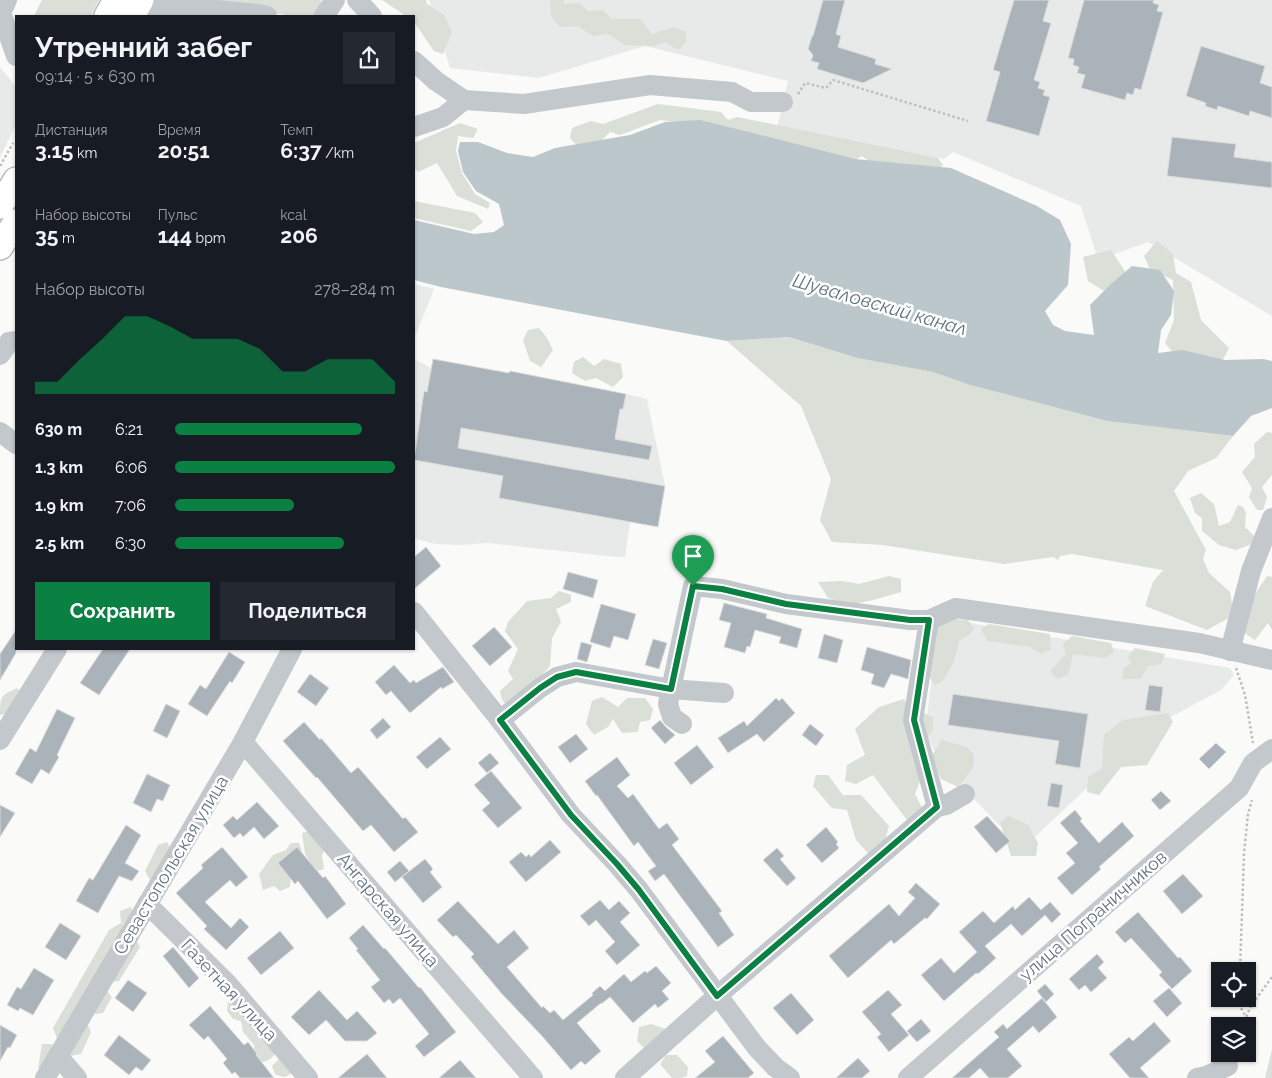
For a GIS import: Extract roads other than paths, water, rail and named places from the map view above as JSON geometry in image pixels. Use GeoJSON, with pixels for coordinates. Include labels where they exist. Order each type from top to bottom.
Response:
{"type":"FeatureCollection","features":[{"type":"Feature","properties":{"kind":"main road"},"geometry":{"type":"LineString","coordinates":[[110,15],[131,7]]}},
{"type":"Feature","properties":{"kind":"main road"},"geometry":{"type":"LineString","coordinates":[[0,247],[6,210],[15,183]]}},
{"type":"Feature","properties":{"kind":"street"},"geometry":{"type":"LineString","coordinates":[[7,0],[1,13],[15,53]]}},
{"type":"Feature","properties":{"kind":"street"},"geometry":{"type":"LineString","coordinates":[[325,15],[336,0]]}},
{"type":"Feature","properties":{"kind":"street"},"geometry":{"type":"LineString","coordinates":[[357,0],[371,15]]}},
{"type":"Feature","properties":{"kind":"street"},"geometry":{"type":"LineString","coordinates":[[131,7],[183,3],[262,15]]}},
{"type":"Feature","properties":{"kind":"street"},"geometry":{"type":"LineString","coordinates":[[415,62],[436,82],[464,100],[524,104],[650,85],[732,92],[751,102],[790,100]]}},
{"type":"Feature","properties":{"kind":"street"},"geometry":{"type":"LineString","coordinates":[[415,127],[442,117],[464,100]]}},
{"type":"Feature","properties":{"kind":"street"},"geometry":{"type":"LineString","coordinates":[[0,354],[9,342],[15,341]]}},
{"type":"Feature","properties":{"kind":"street"},"geometry":{"type":"LineString","coordinates":[[0,432],[15,427]]}},
{"type":"Feature","properties":{"kind":"street"},"geometry":{"type":"LineString","coordinates":[[0,432],[15,443]]}},
{"type":"Feature","properties":{"kind":"street"},"geometry":{"type":"LineString","coordinates":[[1230,650],[1251,571],[1272,518]]}},
{"type":"Feature","properties":{"kind":"street"},"geometry":{"type":"LineString","coordinates":[[682,724],[672,717],[668,704],[693,586],[722,589],[786,604],[910,620],[929,620],[956,608],[1198,643],[1272,660]]}},
{"type":"Feature","properties":{"kind":"street"},"geometry":{"type":"LineString","coordinates":[[415,613],[500,720],[571,815],[639,890],[757,1048],[775,1067],[790,1078]]}},
{"type":"Feature","properties":{"kind":"street"},"geometry":{"type":"LineString","coordinates":[[929,620],[914,720],[937,807]]}},
{"type":"Feature","properties":{"kind":"street"},"geometry":{"type":"LineString","coordinates":[[0,740],[56,650]]}},
{"type":"Feature","properties":{"kind":"street","name":"Севастопольская улица"},"geometry":{"type":"LineString","coordinates":[[45,1078],[243,742],[291,650]]}},
{"type":"Feature","properties":{"kind":"street"},"geometry":{"type":"LineString","coordinates":[[500,720],[557,677],[576,672],[671,689],[724,693]]}},
{"type":"Feature","properties":{"kind":"street","name":"Ангарская улица"},"geometry":{"type":"LineString","coordinates":[[243,742],[533,1078]]}},
{"type":"Feature","properties":{"kind":"street","name":"улица Пограничников"},"geometry":{"type":"LineString","coordinates":[[908,1078],[1239,788],[1253,763],[1272,749]]}},
{"type":"Feature","properties":{"kind":"street"},"geometry":{"type":"LineString","coordinates":[[625,1078],[717,996],[937,807],[946,805],[964,794]]}},
{"type":"Feature","properties":{"kind":"street","name":"Газетная улица"},"geometry":{"type":"LineString","coordinates":[[147,904],[227,983],[308,1078]]}},
{"type":"Feature","properties":{"kind":"street"},"geometry":{"type":"LineString","coordinates":[[58,1056],[77,1078]]}},
{"type":"Feature","properties":{"kind":"street"},"geometry":{"type":"LineString","coordinates":[[1198,1078],[1228,1066]]}},
{"type":"Feature","properties":{"kind":"water","name":"Шуваловский канал"},"geometry":{"type":"Polygon","coordinates":[[[700,120],[855,159],[951,168],[1037,206],[1060,220],[1071,244],[1068,285],[1045,311],[1053,325],[1065,331],[1094,335],[1090,305],[1111,284],[1132,266],[1160,270],[1174,291],[1171,315],[1161,330],[1158,353],[1182,350],[1225,360],[1263,359],[1272,361],[1272,408],[1251,416],[1233,436],[1107,421],[970,385],[933,372],[857,358],[789,337],[727,341],[441,287],[415,280],[415,220],[474,234],[494,232],[504,225],[499,204],[476,191],[463,172],[458,151],[460,142],[478,142],[507,153],[533,157],[555,148],[630,135],[665,122],[700,120]]]}}]}
